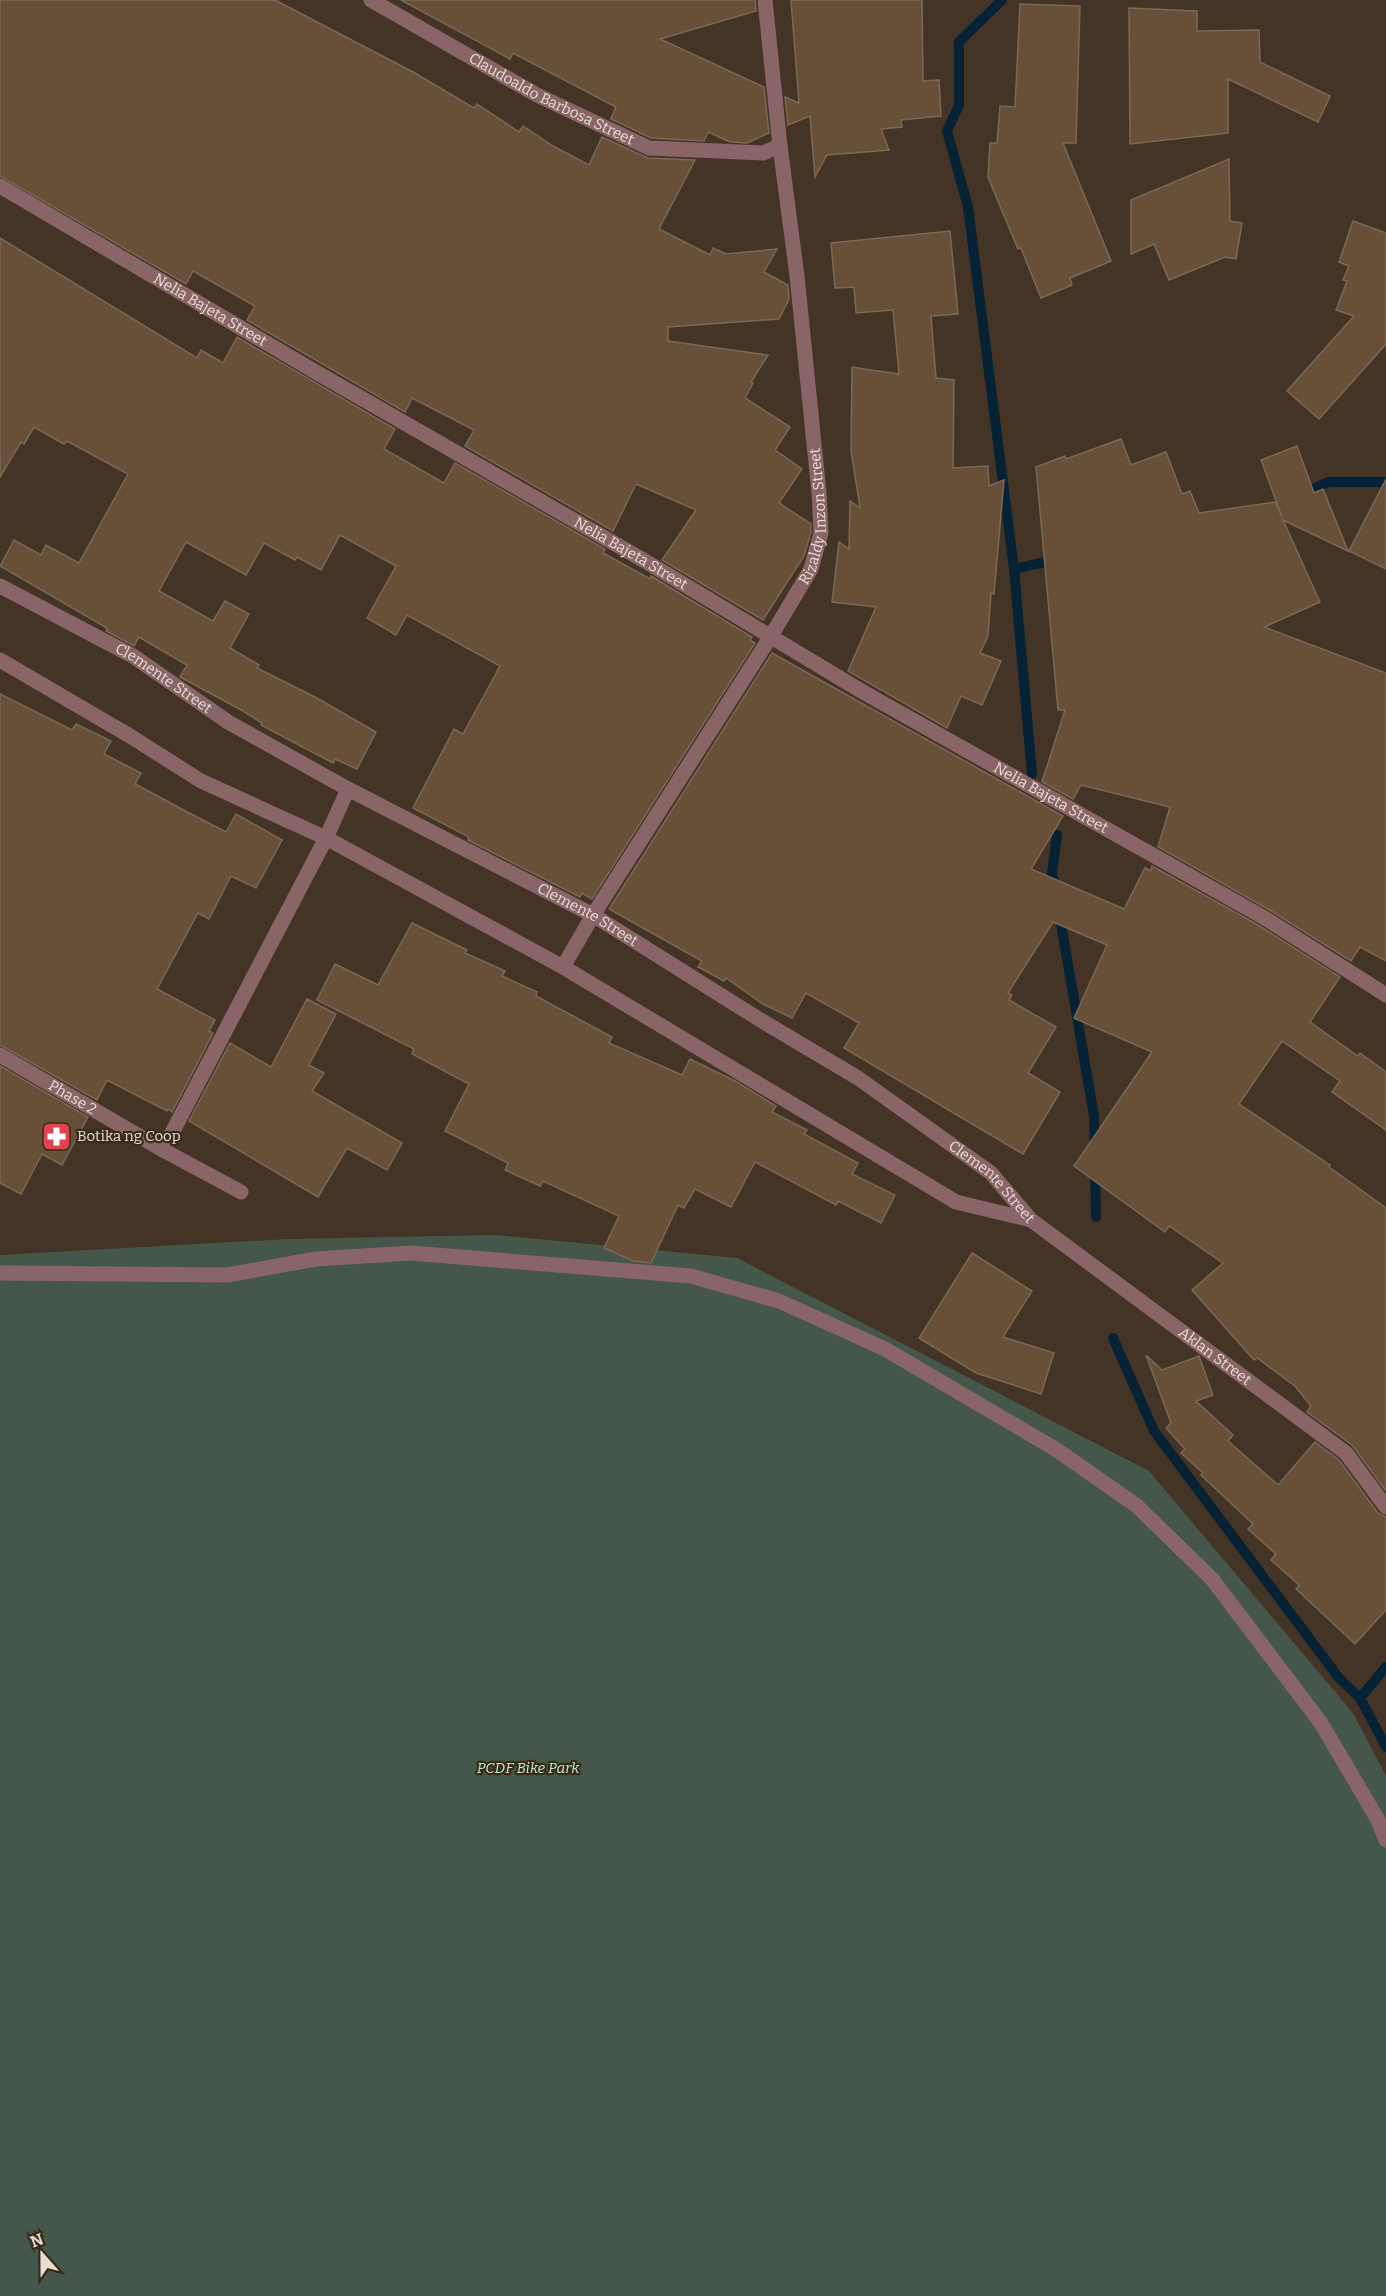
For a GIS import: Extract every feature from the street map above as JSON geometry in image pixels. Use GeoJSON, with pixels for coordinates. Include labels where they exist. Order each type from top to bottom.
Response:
{"type":"FeatureCollection","features":[{"type":"Feature","properties":{"kind":"street","name":"Claudoaldo Barbosa Street"},"geometry":{"type":"LineString","coordinates":[[371,0],[537,95],[649,148],[763,153],[780,148]]}},
{"type":"Feature","properties":{"kind":"street","name":"Rizaldy Inzon Street"},"geometry":{"type":"LineString","coordinates":[[563,967],[593,915],[771,636],[810,569],[821,533],[801,310],[780,148],[765,0]]}},
{"type":"Feature","properties":{"kind":"street","name":"Nelia Bajeta Street"},"geometry":{"type":"LineString","coordinates":[[0,186],[314,371],[645,561],[863,692],[1042,795],[1263,917],[1386,995]]}},
{"type":"Feature","properties":{"kind":"street","name":"Clemente Street"},"geometry":{"type":"LineString","coordinates":[[0,586],[133,657],[228,722],[348,789],[593,915],[858,1078],[991,1173],[1031,1220]]}},
{"type":"Feature","properties":{"kind":"street","name":"Clemente Street"},"geometry":{"type":"LineString","coordinates":[[0,660],[130,736],[201,781],[326,838],[563,967],[956,1202],[1031,1220]]}},
{"type":"Feature","properties":{"kind":"street"},"geometry":{"type":"LineString","coordinates":[[163,1150],[326,838],[348,789]]}},
{"type":"Feature","properties":{"kind":"street","name":"Phase 2"},"geometry":{"type":"LineString","coordinates":[[0,1055],[163,1150],[241,1192]]}},
{"type":"Feature","properties":{"kind":"street","name":"Aklan Street"},"geometry":{"type":"LineString","coordinates":[[1031,1220],[1346,1454],[1386,1507]]}},
{"type":"Feature","properties":{"kind":"street"},"geometry":{"type":"LineString","coordinates":[[0,1273],[227,1275],[316,1259],[411,1253],[692,1276],[779,1301],[885,1350],[1057,1450],[1137,1506],[1212,1579],[1321,1723],[1378,1820],[1386,1840]]}},
{"type":"Feature","properties":{"kind":"green space","name":"PCDF Bike Park"},"geometry":{"type":"Polygon","coordinates":[[[494,1235],[737,1258],[1149,1471],[1353,1713],[1386,1776],[1386,2296],[0,2296],[0,1255],[289,1239],[494,1235]]]}},
{"type":"Feature","properties":{"kind":"building"},"geometry":{"type":"Polygon","coordinates":[[[0,0],[275,0],[413,72],[474,108],[477,104],[519,132],[523,126],[553,146],[589,165],[602,137],[648,158],[695,160],[659,229],[710,255],[713,248],[726,254],[777,249],[764,272],[788,285],[789,299],[779,319],[668,327],[668,341],[768,355],[751,382],[753,383],[745,398],[790,427],[775,450],[802,469],[779,503],[811,524],[811,532],[804,556],[763,620],[662,560],[696,510],[636,484],[613,531],[465,446],[474,430],[412,398],[405,412],[247,320],[255,306],[193,271],[186,284],[0,176],[0,0]]]}},
{"type":"Feature","properties":{"kind":"building"},"geometry":{"type":"Polygon","coordinates":[[[401,0],[755,0],[756,11],[660,39],[764,87],[769,133],[747,143],[730,142],[708,132],[704,141],[651,138],[611,119],[616,107],[513,53],[510,59],[401,0]]]}},
{"type":"Feature","properties":{"kind":"building"},"geometry":{"type":"Polygon","coordinates":[[[791,0],[922,0],[923,81],[939,80],[941,116],[901,120],[902,127],[881,129],[889,150],[827,155],[815,177],[810,116],[788,125],[785,97],[799,103],[791,0]]]}},
{"type":"Feature","properties":{"kind":"building"},"geometry":{"type":"Polygon","coordinates":[[[1020,4],[1080,6],[1076,143],[1063,143],[1111,261],[1070,278],[1072,285],[1041,298],[988,177],[990,143],[997,143],[1000,106],[1015,107],[1020,4]]]}},
{"type":"Feature","properties":{"kind":"building"},"geometry":{"type":"Polygon","coordinates":[[[1129,8],[1197,11],[1197,31],[1259,30],[1260,62],[1330,96],[1318,122],[1228,79],[1228,133],[1130,144],[1129,8]]]}},
{"type":"Feature","properties":{"kind":"building"},"geometry":{"type":"Polygon","coordinates":[[[1229,159],[1230,221],[1242,223],[1236,259],[1225,257],[1169,280],[1154,244],[1131,254],[1131,200],[1229,159]]]}},
{"type":"Feature","properties":{"kind":"building"},"geometry":{"type":"Polygon","coordinates":[[[1353,221],[1386,233],[1386,344],[1319,419],[1287,391],[1354,316],[1336,310],[1347,281],[1343,280],[1349,266],[1339,262],[1353,221]]]}},
{"type":"Feature","properties":{"kind":"building"},"geometry":{"type":"Polygon","coordinates":[[[950,231],[958,314],[931,316],[936,378],[954,380],[953,468],[988,466],[989,486],[1004,480],[994,594],[991,593],[988,636],[980,653],[1001,661],[982,705],[961,696],[947,728],[848,671],[876,607],[832,602],[839,542],[849,549],[850,501],[860,508],[851,450],[852,367],[899,374],[893,310],[856,313],[854,287],[835,288],[831,243],[950,231]]]}},
{"type":"Feature","properties":{"kind":"building"},"geometry":{"type":"Polygon","coordinates":[[[0,238],[197,358],[201,350],[223,363],[237,337],[395,429],[384,449],[444,483],[455,463],[605,549],[603,553],[650,579],[651,576],[752,637],[750,640],[755,643],[592,899],[582,893],[580,897],[468,840],[469,837],[413,808],[454,729],[463,734],[500,666],[407,615],[396,635],[367,618],[396,566],[340,535],[321,570],[297,557],[295,560],[264,543],[246,575],[186,542],[159,591],[213,621],[225,601],[249,614],[230,648],[259,665],[257,668],[315,697],[376,732],[357,769],[335,759],[333,763],[261,725],[262,723],[243,711],[180,677],[187,665],[139,637],[134,646],[0,566],[14,540],[41,555],[46,545],[79,563],[128,474],[67,441],[64,444],[34,427],[24,444],[21,442],[0,477],[0,238]]]}},
{"type":"Feature","properties":{"kind":"building"},"geometry":{"type":"Polygon","coordinates":[[[1121,439],[1131,465],[1166,452],[1182,494],[1190,491],[1199,513],[1275,502],[1282,517],[1261,460],[1297,446],[1314,493],[1323,489],[1348,551],[1283,520],[1320,602],[1264,627],[1386,673],[1386,961],[1360,947],[1351,961],[1268,909],[1158,847],[1170,807],[1081,785],[1073,799],[1042,782],[1065,710],[1058,710],[1036,467],[1121,439]]]}},
{"type":"Feature","properties":{"kind":"building"},"geometry":{"type":"Polygon","coordinates":[[[1386,479],[1386,569],[1349,551],[1386,479]]]}},
{"type":"Feature","properties":{"kind":"building"},"geometry":{"type":"Polygon","coordinates":[[[772,653],[1063,816],[1031,869],[1124,909],[1145,868],[1151,871],[1152,866],[1258,925],[1340,977],[1310,1022],[1358,1056],[1360,1053],[1386,1072],[1386,1130],[1332,1092],[1340,1081],[1282,1041],[1239,1104],[1330,1165],[1329,1167],[1386,1208],[1386,1491],[1352,1445],[1307,1412],[1311,1406],[1295,1386],[1257,1358],[1254,1360],[1192,1290],[1223,1263],[1169,1226],[1165,1232],[1074,1166],[1152,1052],[1074,1018],[1107,945],[1053,922],[1008,993],[1012,995],[1009,1000],[1056,1027],[1028,1073],[1060,1092],[1023,1154],[844,1048],[859,1023],[806,993],[792,1018],[763,1004],[726,978],[724,981],[698,967],[702,961],[609,909],[772,653]]]}},
{"type":"Feature","properties":{"kind":"building"},"geometry":{"type":"Polygon","coordinates":[[[0,694],[72,730],[76,724],[111,741],[104,754],[141,773],[135,784],[226,832],[236,814],[282,840],[256,888],[231,876],[209,919],[198,913],[157,989],[215,1020],[209,1031],[213,1033],[172,1112],[107,1080],[97,1100],[0,1045],[0,694]]]}},
{"type":"Feature","properties":{"kind":"building"},"geometry":{"type":"Polygon","coordinates":[[[412,923],[467,950],[465,953],[505,971],[502,976],[537,992],[536,996],[612,1037],[609,1043],[682,1075],[690,1059],[735,1081],[776,1106],[772,1112],[807,1130],[804,1134],[858,1163],[852,1174],[895,1195],[881,1223],[838,1201],[836,1205],[755,1162],[731,1207],[695,1189],[684,1208],[678,1205],[651,1263],[633,1261],[604,1248],[619,1216],[543,1181],[540,1186],[505,1170],[508,1163],[445,1131],[469,1084],[412,1054],[414,1049],[317,1000],[335,964],[378,985],[412,923]]]}},
{"type":"Feature","properties":{"kind":"building"},"geometry":{"type":"Polygon","coordinates":[[[307,999],[336,1014],[309,1065],[324,1073],[312,1091],[402,1143],[387,1170],[347,1148],[318,1197],[189,1121],[230,1043],[271,1067],[307,999]]]}},
{"type":"Feature","properties":{"kind":"building"},"geometry":{"type":"Polygon","coordinates":[[[0,1066],[88,1117],[62,1165],[42,1154],[21,1194],[0,1183],[0,1066]]]}},
{"type":"Feature","properties":{"kind":"building"},"geometry":{"type":"Polygon","coordinates":[[[972,1253],[1032,1291],[1003,1337],[1054,1353],[1041,1394],[976,1373],[919,1338],[972,1253]]]}},
{"type":"Feature","properties":{"kind":"building"},"geometry":{"type":"Polygon","coordinates":[[[1146,1355],[1162,1370],[1199,1356],[1213,1395],[1196,1401],[1233,1435],[1228,1441],[1278,1485],[1315,1442],[1339,1460],[1378,1513],[1386,1517],[1386,1610],[1355,1644],[1296,1589],[1299,1585],[1271,1560],[1276,1554],[1248,1529],[1253,1524],[1181,1453],[1185,1449],[1166,1428],[1171,1423],[1146,1355]]]}},
{"type":"Feature","properties":{"kind":"waterway"},"geometry":{"type":"LineString","coordinates":[[1002,0],[959,42],[959,105],[947,131],[968,207],[1014,569],[1032,774]]}},
{"type":"Feature","properties":{"kind":"waterway"},"geometry":{"type":"LineString","coordinates":[[1264,513],[1328,482],[1386,482]]}},
{"type":"Feature","properties":{"kind":"waterway"},"geometry":{"type":"LineString","coordinates":[[1014,569],[1058,559]]}},
{"type":"Feature","properties":{"kind":"waterway"},"geometry":{"type":"LineString","coordinates":[[1055,891],[1052,873],[1057,835]]}},
{"type":"Feature","properties":{"kind":"waterway"},"geometry":{"type":"LineString","coordinates":[[1059,912],[1094,1116],[1095,1148]]}},
{"type":"Feature","properties":{"kind":"waterway"},"geometry":{"type":"LineString","coordinates":[[1095,1170],[1096,1217]]}},
{"type":"Feature","properties":{"kind":"waterway"},"geometry":{"type":"LineString","coordinates":[[1113,1338],[1154,1431],[1339,1678],[1360,1698],[1386,1747]]}},
{"type":"Feature","properties":{"kind":"waterway"},"geometry":{"type":"LineString","coordinates":[[1360,1698],[1386,1667]]}},
{"type":"Feature","properties":{"kind":"place","name":"Botika ng Coop"},"geometry":{"type":"Point","coordinates":[56,1136]}}]}
